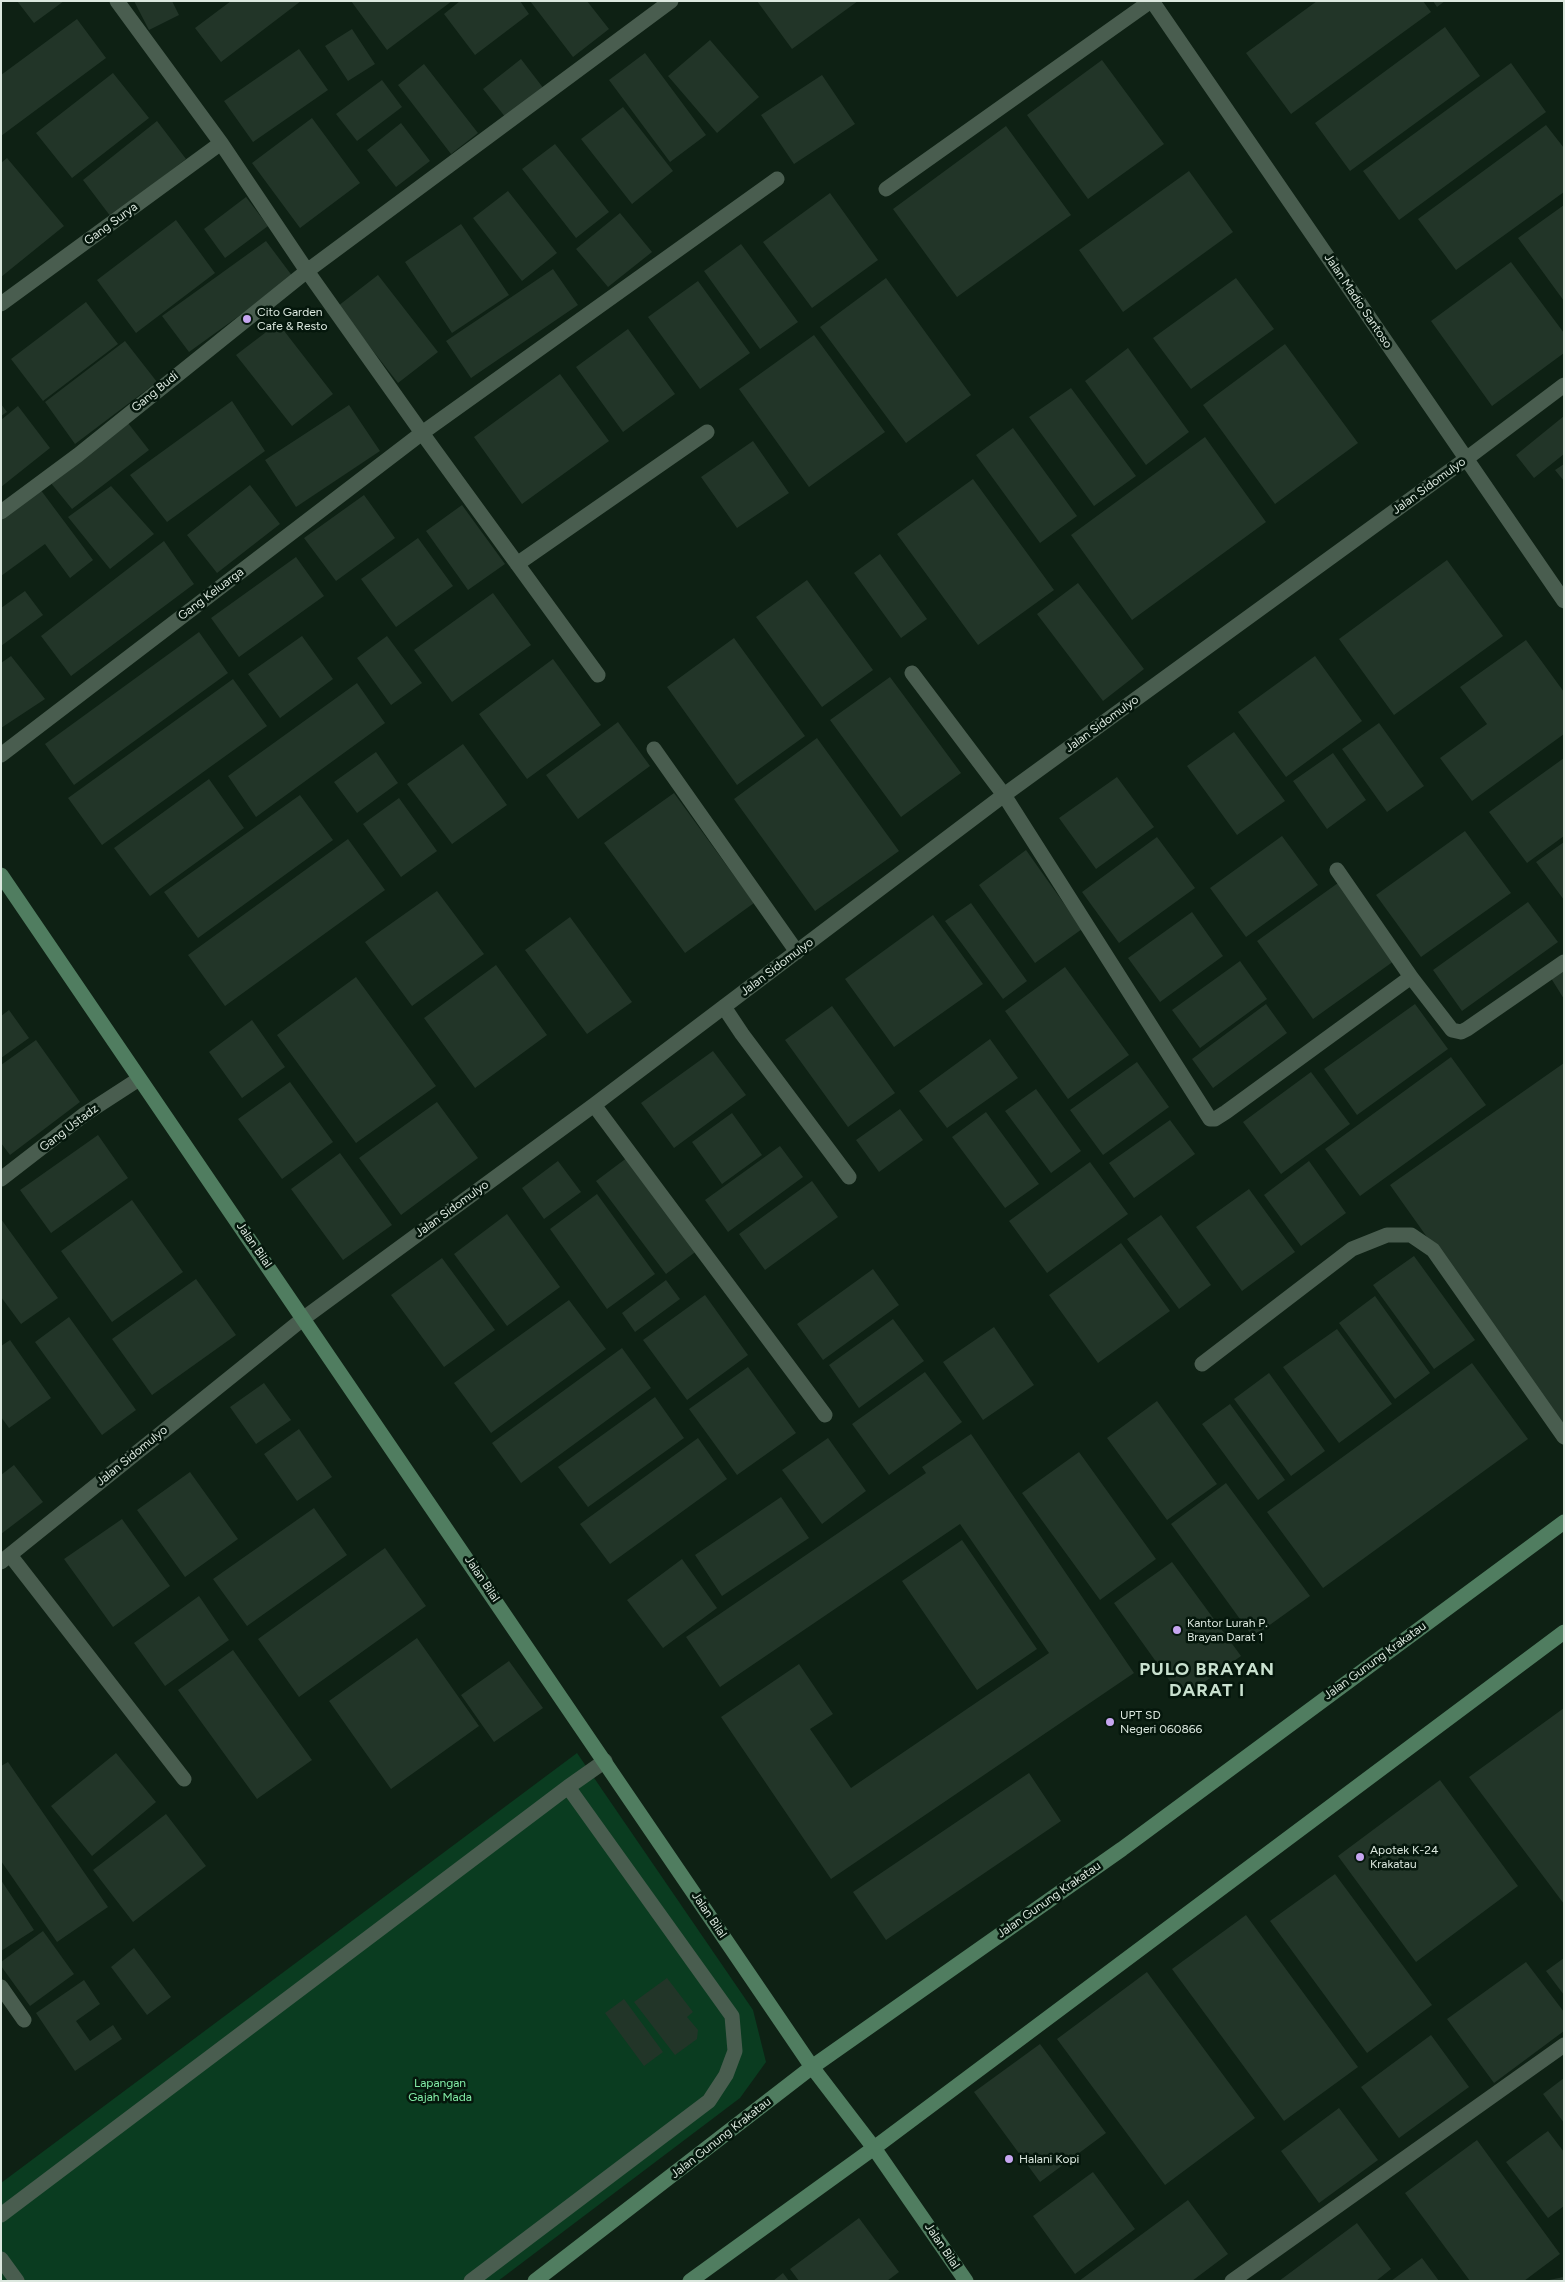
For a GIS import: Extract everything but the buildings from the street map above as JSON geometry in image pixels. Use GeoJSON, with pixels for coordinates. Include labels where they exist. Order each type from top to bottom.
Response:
{"type":"FeatureCollection","features":[{"type":"Feature","properties":{"kind":"main road","name":"Jalan Bilal"},"geometry":{"type":"LineString","coordinates":[[1,875],[812,2067],[874,2148],[966,2281]]}},
{"type":"Feature","properties":{"kind":"main road","name":"Jalan Gunung Krakatau"},"geometry":{"type":"LineString","coordinates":[[535,2281],[812,2067],[1122,1848],[1564,1522]]}},
{"type":"Feature","properties":{"kind":"main road"},"geometry":{"type":"LineString","coordinates":[[690,2281],[874,2148],[1564,1632]]}},
{"type":"Feature","properties":{"kind":"street"},"geometry":{"type":"LineString","coordinates":[[118,1],[221,143],[307,270],[422,433],[598,675]]}},
{"type":"Feature","properties":{"kind":"street","name":"Gang Budi"},"geometry":{"type":"LineString","coordinates":[[1,512],[78,455],[307,270],[671,1]]}},
{"type":"Feature","properties":{"kind":"street"},"geometry":{"type":"LineString","coordinates":[[886,189],[1092,41],[1152,1]]}},
{"type":"Feature","properties":{"kind":"street","name":"Jalan Madio Santoso"},"geometry":{"type":"LineString","coordinates":[[1152,1],[1564,601]]}},
{"type":"Feature","properties":{"kind":"street","name":"Gang Surya"},"geometry":{"type":"LineString","coordinates":[[1,304],[221,143]]}},
{"type":"Feature","properties":{"kind":"street","name":"Gang Keluarga"},"geometry":{"type":"LineString","coordinates":[[1,755],[422,433],[777,179]]}},
{"type":"Feature","properties":{"kind":"street","name":"Jalan Sidomulyo"},"geometry":{"type":"LineString","coordinates":[[6,1558],[304,1318],[798,952],[1004,795],[1466,459],[1564,385]]}},
{"type":"Feature","properties":{"kind":"street"},"geometry":{"type":"LineString","coordinates":[[517,564],[708,432]]}},
{"type":"Feature","properties":{"kind":"street"},"geometry":{"type":"LineString","coordinates":[[912,673],[1004,795],[1210,1119],[1215,1119],[1226,1112],[1411,976]]}},
{"type":"Feature","properties":{"kind":"street"},"geometry":{"type":"LineString","coordinates":[[654,750],[798,952]]}},
{"type":"Feature","properties":{"kind":"street"},"geometry":{"type":"LineString","coordinates":[[1337,870],[1411,976],[1452,1030],[1461,1032],[1564,962]]}},
{"type":"Feature","properties":{"kind":"street"},"geometry":{"type":"LineString","coordinates":[[724,1007],[849,1177]]}},
{"type":"Feature","properties":{"kind":"street","name":"Gang Ustadz"},"geometry":{"type":"LineString","coordinates":[[1,1179],[85,1114],[139,1079]]}},
{"type":"Feature","properties":{"kind":"street"},"geometry":{"type":"LineString","coordinates":[[594,1104],[825,1414]]}},
{"type":"Feature","properties":{"kind":"street"},"geometry":{"type":"LineString","coordinates":[[1202,1364],[1352,1249],[1386,1235],[1411,1235],[1433,1250],[1564,1437]]}},
{"type":"Feature","properties":{"kind":"street"},"geometry":{"type":"LineString","coordinates":[[6,1558],[184,1779]]}},
{"type":"Feature","properties":{"kind":"street"},"geometry":{"type":"LineString","coordinates":[[1,2215],[605,1761]]}},
{"type":"Feature","properties":{"kind":"street"},"geometry":{"type":"LineString","coordinates":[[471,2281],[709,2101],[726,2075],[736,2051],[732,2016],[568,1787]]}},
{"type":"Feature","properties":{"kind":"street"},"geometry":{"type":"LineString","coordinates":[[1,1987],[24,2020]]}},
{"type":"Feature","properties":{"kind":"street"},"geometry":{"type":"LineString","coordinates":[[1232,2281],[1564,2045]]}},
{"type":"Feature","properties":{"kind":"street"},"geometry":{"type":"LineString","coordinates":[[1,2259],[17,2281]]}},
{"type":"Feature","properties":{"kind":"green space","name":"Lapangan Gajah Mada"},"geometry":{"type":"Polygon","coordinates":[[[577,1753],[753,2010],[766,2062],[740,2098],[498,2281],[1,2281],[1,2183],[577,1753]]]}},
{"type":"Feature","properties":{"kind":"place","name":"Cito Garden Cafe & Resto"},"geometry":{"type":"Point","coordinates":[247,319]}},
{"type":"Feature","properties":{"kind":"place","name":"Kantor Lurah P. Brayan Darat 1"},"geometry":{"type":"Point","coordinates":[1177,1630]}},
{"type":"Feature","properties":{"kind":"place","name":"UPT SD Negeri 060866"},"geometry":{"type":"Point","coordinates":[1110,1722]}},
{"type":"Feature","properties":{"kind":"place","name":"Apotek K-24 Krakatau"},"geometry":{"type":"Point","coordinates":[1360,1857]}},
{"type":"Feature","properties":{"kind":"place","name":"Halani Kopi"},"geometry":{"type":"Point","coordinates":[1009,2159]}},
{"type":"Feature","properties":{"kind":"district","name":"PULO BRAYAN DARAT I"},"geometry":{"type":"Point","coordinates":[1207,1680]}}]}
